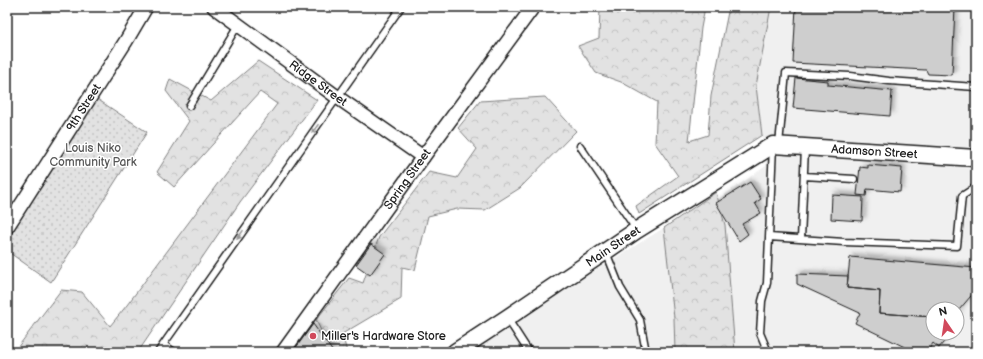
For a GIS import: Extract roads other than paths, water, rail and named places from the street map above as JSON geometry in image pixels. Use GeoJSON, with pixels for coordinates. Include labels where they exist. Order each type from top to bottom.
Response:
{"type":"FeatureCollection","features":[{"type":"Feature","properties":{"kind":"street","name":"9th Street"},"geometry":{"type":"LineString","coordinates":[[7,227],[146,7]]}},
{"type":"Feature","properties":{"kind":"street","name":"Ridge Street"},"geometry":{"type":"LineString","coordinates":[[214,7],[337,97],[423,157]]}},
{"type":"Feature","properties":{"kind":"street","name":"Spring Street"},"geometry":{"type":"LineString","coordinates":[[283,352],[533,7]]}},
{"type":"Feature","properties":{"kind":"street","name":"Adamson Street"},"geometry":{"type":"LineString","coordinates":[[776,145],[976,158]]}},
{"type":"Feature","properties":{"kind":"street","name":"Main Street"},"geometry":{"type":"LineString","coordinates":[[455,352],[637,230],[776,145]]}},
{"type":"Feature","properties":{"kind":"lane"},"geometry":{"type":"LineString","coordinates":[[158,352],[401,7]]}},
{"type":"Feature","properties":{"kind":"lane"},"geometry":{"type":"LineString","coordinates":[[189,106],[238,25]]}},
{"type":"Feature","properties":{"kind":"lane"},"geometry":{"type":"LineString","coordinates":[[768,352],[760,333],[762,301],[767,283],[776,145],[786,73],[850,76],[889,82],[976,87]]}},
{"type":"Feature","properties":{"kind":"lane"},"geometry":{"type":"LineString","coordinates":[[580,146],[637,230]]}},
{"type":"Feature","properties":{"kind":"lane"},"geometry":{"type":"LineString","coordinates":[[801,239],[806,147]]}},
{"type":"Feature","properties":{"kind":"lane"},"geometry":{"type":"LineString","coordinates":[[804,176],[854,179]]}},
{"type":"Feature","properties":{"kind":"lane"},"geometry":{"type":"LineString","coordinates":[[769,237],[844,242],[957,246],[962,196],[976,187]]}},
{"type":"Feature","properties":{"kind":"lane"},"geometry":{"type":"LineString","coordinates":[[606,251],[620,287],[640,320],[646,352]]}},
{"type":"Feature","properties":{"kind":"lane"},"geometry":{"type":"LineString","coordinates":[[507,318],[529,352]]}},
{"type":"Feature","properties":{"kind":"lane"},"geometry":{"type":"LineString","coordinates":[[164,345],[174,352]]}},
{"type":"Feature","properties":{"kind":"place","name":"Miller's Hardware Store"},"geometry":{"type":"Point","coordinates":[313,336]}},
{"type":"Feature","properties":{"kind":"park label","name":"Louis Niko Community Park"},"geometry":{"type":"Point","coordinates":[93,155]}}]}
